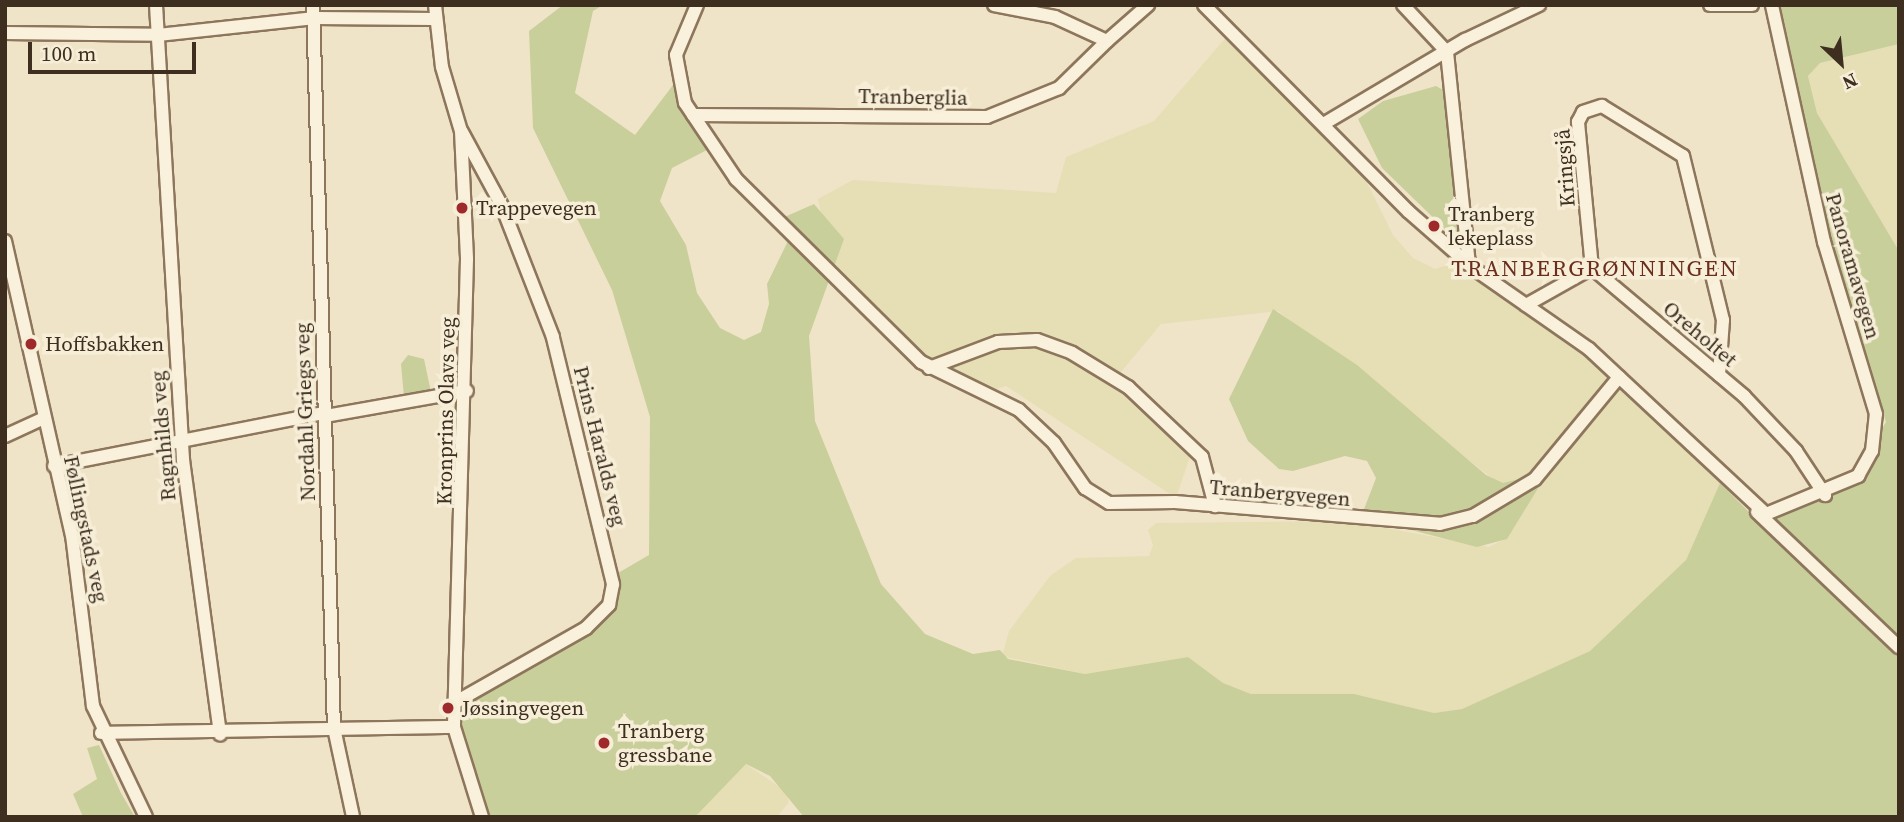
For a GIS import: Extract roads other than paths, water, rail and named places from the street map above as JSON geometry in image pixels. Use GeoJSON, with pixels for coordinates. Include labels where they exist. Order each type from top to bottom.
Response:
{"type":"FeatureCollection","features":[{"type":"Feature","properties":{"kind":"street","name":"Ragnhilds veg"},"geometry":{"type":"LineString","coordinates":[[156,5],[182,442],[220,735]]}},
{"type":"Feature","properties":{"kind":"street","name":"Kronprins Olavs veg"},"geometry":{"type":"LineString","coordinates":[[435,5],[433,19],[461,131],[467,391],[454,727],[482,817]]}},
{"type":"Feature","properties":{"kind":"street"},"geometry":{"type":"LineString","coordinates":[[697,5],[676,55],[692,115],[736,179],[929,368],[970,347],[998,342],[1037,340],[1072,353],[1128,387],[1202,457],[1215,506]]}},
{"type":"Feature","properties":{"kind":"street"},"geometry":{"type":"LineString","coordinates":[[994,5],[1055,17],[1107,40]]}},
{"type":"Feature","properties":{"kind":"street","name":"Tranberglia"},"geometry":{"type":"LineString","coordinates":[[692,115],[988,117],[1049,94],[1147,5]]}},
{"type":"Feature","properties":{"kind":"street"},"geometry":{"type":"LineString","coordinates":[[1204,5],[1325,123],[1409,212],[1469,264],[1619,377],[1899,647]]}},
{"type":"Feature","properties":{"kind":"street"},"geometry":{"type":"LineString","coordinates":[[1403,5],[1447,51],[1469,264]]}},
{"type":"Feature","properties":{"kind":"street"},"geometry":{"type":"LineString","coordinates":[[1325,123],[1447,51],[1539,5]]}},
{"type":"Feature","properties":{"kind":"street"},"geometry":{"type":"LineString","coordinates":[[1710,5],[1752,5]]}},
{"type":"Feature","properties":{"kind":"street","name":"Panoramavegen"},"geometry":{"type":"LineString","coordinates":[[1760,511],[1825,495],[1844,487],[1867,463],[1876,414],[1824,242],[1772,5]]}},
{"type":"Feature","properties":{"kind":"street"},"geometry":{"type":"LineString","coordinates":[[5,33],[158,35],[314,12],[433,19]]}},
{"type":"Feature","properties":{"kind":"street","name":"Nordahl Griegs veg"},"geometry":{"type":"LineString","coordinates":[[314,12],[334,728],[353,817]]}},
{"type":"Feature","properties":{"kind":"street","name":"Kringsjå"},"geometry":{"type":"LineString","coordinates":[[1592,268],[1578,122],[1583,112],[1602,106],[1683,156],[1723,320],[1719,375]]}},
{"type":"Feature","properties":{"kind":"street","name":"Prins Haralds veg"},"geometry":{"type":"LineString","coordinates":[[453,703],[586,628],[609,605],[614,584],[553,337],[502,206],[461,131]]}},
{"type":"Feature","properties":{"kind":"street","name":"Føllingstads veg"},"geometry":{"type":"LineString","coordinates":[[5,241],[42,419],[79,568],[101,733],[146,817]]}},
{"type":"Feature","properties":{"kind":"street"},"geometry":{"type":"LineString","coordinates":[[1526,305],[1592,268]]}},
{"type":"Feature","properties":{"kind":"street","name":"Oreholtet"},"geometry":{"type":"LineString","coordinates":[[1592,268],[1719,375],[1796,451],[1825,495]]}},
{"type":"Feature","properties":{"kind":"street","name":"Tranbergvegen"},"geometry":{"type":"LineString","coordinates":[[929,368],[979,386],[1019,410],[1098,498],[1440,524],[1473,516],[1535,479],[1619,377]]}},
{"type":"Feature","properties":{"kind":"street"},"geometry":{"type":"LineString","coordinates":[[54,466],[467,391]]}},
{"type":"Feature","properties":{"kind":"street"},"geometry":{"type":"LineString","coordinates":[[5,436],[42,419]]}},
{"type":"Feature","properties":{"kind":"street"},"geometry":{"type":"LineString","coordinates":[[101,733],[220,735],[334,728],[454,727]]}},
{"type":"Feature","properties":{"kind":"place","name":"Trappevegen"},"geometry":{"type":"Point","coordinates":[462,208]}},
{"type":"Feature","properties":{"kind":"place","name":"Tranberg lekeplass"},"geometry":{"type":"Point","coordinates":[1434,226]}},
{"type":"Feature","properties":{"kind":"place","name":"Hoffsbakken"},"geometry":{"type":"Point","coordinates":[31,344]}},
{"type":"Feature","properties":{"kind":"place","name":"Jøssingvegen"},"geometry":{"type":"Point","coordinates":[448,708]}},
{"type":"Feature","properties":{"kind":"place","name":"Tranberg gressbane"},"geometry":{"type":"Point","coordinates":[604,743]}},
{"type":"Feature","properties":{"kind":"district","name":"TRANBERGRØNNINGEN"},"geometry":{"type":"Point","coordinates":[1595,268]}}]}
